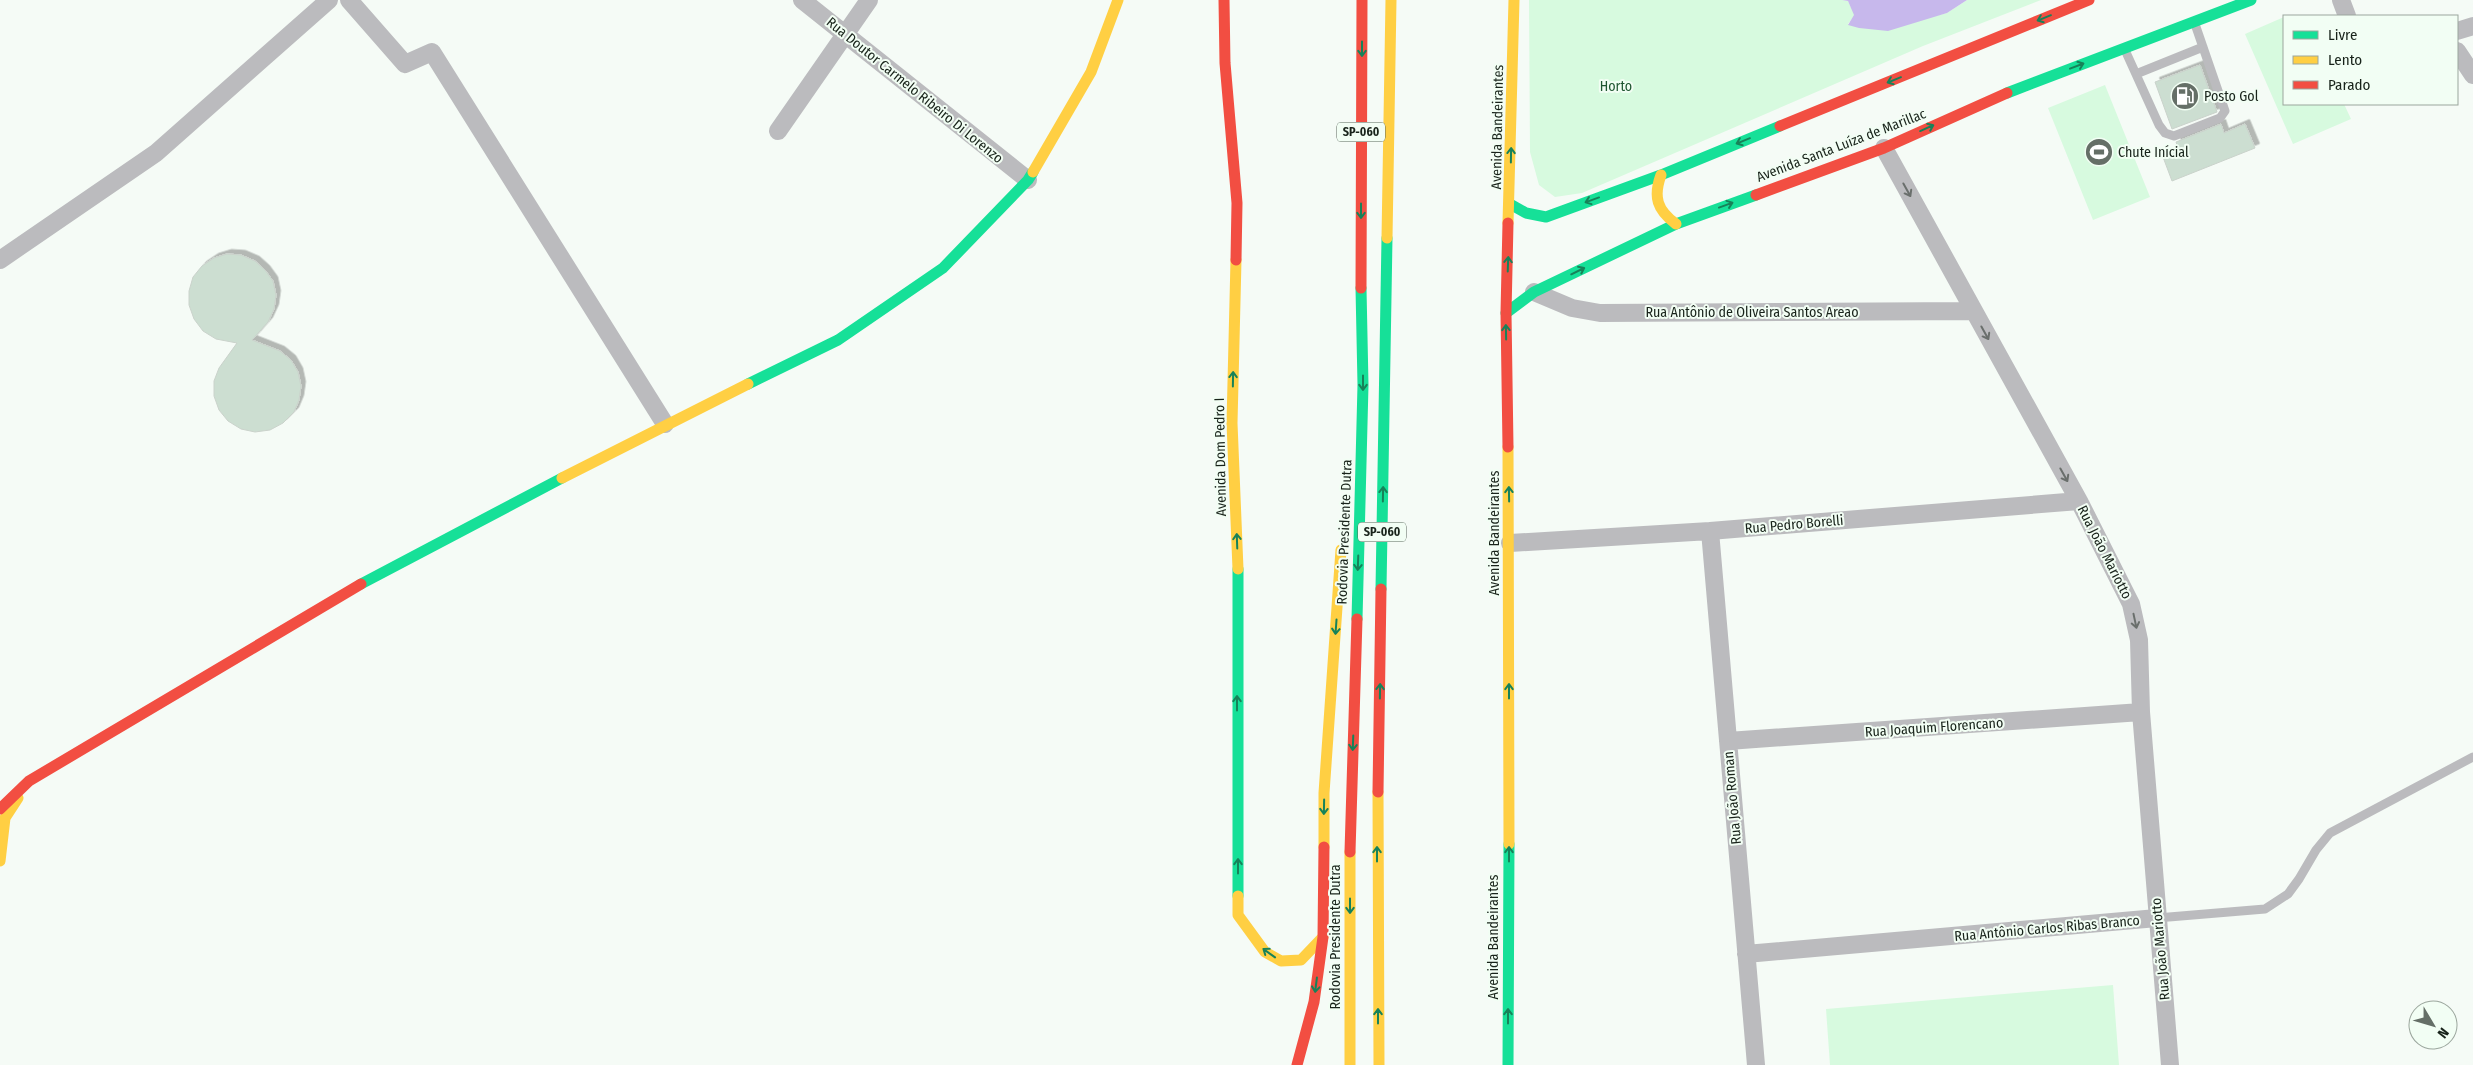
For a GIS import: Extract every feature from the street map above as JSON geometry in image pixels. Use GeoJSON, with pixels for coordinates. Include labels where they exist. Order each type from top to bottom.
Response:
{"type":"FeatureCollection","features":[{"type":"Feature","properties":{"kind":"main road"},"geometry":{"type":"LineString","coordinates":[[0,809],[29,781],[380,573],[666,424],[838,340],[943,268],[1028,180],[1091,72],[1118,0]]}},
{"type":"Feature","properties":{"kind":"main road","name":"Avenida Dom Pedro I"},"geometry":{"type":"LineString","coordinates":[[1224,0],[1225,63],[1237,203],[1232,423],[1238,564],[1238,915],[1265,952],[1280,961],[1301,960],[1323,937]]}},
{"type":"Feature","properties":{"kind":"main road","name":"Rodovia Presidente Dutra"},"geometry":{"type":"LineString","coordinates":[[1350,1065],[1350,856],[1363,385],[1361,265],[1362,0]]}},
{"type":"Feature","properties":{"kind":"main road","name":"SP-060"},"geometry":{"type":"LineString","coordinates":[[1379,1065],[1377,850],[1391,0]]}},
{"type":"Feature","properties":{"kind":"main road","name":"Avenida Bandeirantes"},"geometry":{"type":"LineString","coordinates":[[1508,1065],[1510,543],[1506,313],[1514,0]]}},
{"type":"Feature","properties":{"kind":"main road"},"geometry":{"type":"LineString","coordinates":[[1510,204],[1526,212],[1546,217],[1661,175],[2089,0]]}},
{"type":"Feature","properties":{"kind":"main road","name":"Avenida Santa Luíza de Marillac"},"geometry":{"type":"LineString","coordinates":[[1506,313],[1534,292],[1676,224],[1884,148],[1987,101],[2251,0]]}},
{"type":"Feature","properties":{"kind":"main road"},"geometry":{"type":"LineString","coordinates":[[1661,175],[1656,190],[1656,204],[1665,217],[1676,224]]}},
{"type":"Feature","properties":{"kind":"main road"},"geometry":{"type":"LineString","coordinates":[[1350,414],[1361,265]]}},
{"type":"Feature","properties":{"kind":"main road"},"geometry":{"type":"LineString","coordinates":[[1297,1065],[1314,1002],[1323,937],[1324,792],[1342,534]]}},
{"type":"Feature","properties":{"kind":"main road"},"geometry":{"type":"LineString","coordinates":[[0,861],[5,818],[29,781]]}},
{"type":"Feature","properties":{"kind":"street"},"geometry":{"type":"LineString","coordinates":[[0,260],[156,153],[329,0]]}},
{"type":"Feature","properties":{"kind":"street"},"geometry":{"type":"LineString","coordinates":[[350,0],[405,64],[432,52],[666,424]]}},
{"type":"Feature","properties":{"kind":"street","name":"Rua Doutor Carmelo Ribeiro Di Lorenzo"},"geometry":{"type":"LineString","coordinates":[[802,0],[1028,180]]}},
{"type":"Feature","properties":{"kind":"street"},"geometry":{"type":"LineString","coordinates":[[778,131],[869,0]]}},
{"type":"Feature","properties":{"kind":"street"},"geometry":{"type":"LineString","coordinates":[[2341,0],[2347,15]]}},
{"type":"Feature","properties":{"kind":"street"},"geometry":{"type":"LineString","coordinates":[[2458,31],[2473,26]]}},
{"type":"Feature","properties":{"kind":"street"},"geometry":{"type":"LineString","coordinates":[[2458,52],[2473,75]]}},
{"type":"Feature","properties":{"kind":"street","name":"Rua João Mariotto"},"geometry":{"type":"LineString","coordinates":[[1884,148],[2079,501],[2131,604],[2139,640],[2140,712],[2170,1065]]}},
{"type":"Feature","properties":{"kind":"street","name":"Rua Antônio de Oliveira Santos Areao"},"geometry":{"type":"LineString","coordinates":[[1534,292],[1572,308],[1600,313],[1973,311]]}},
{"type":"Feature","properties":{"kind":"street","name":"Rua Pedro Borelli"},"geometry":{"type":"LineString","coordinates":[[1510,543],[1710,531],[2079,501]]}},
{"type":"Feature","properties":{"kind":"street","name":"Rua João Roman"},"geometry":{"type":"LineString","coordinates":[[1710,531],[1756,1065]]}},
{"type":"Feature","properties":{"kind":"street","name":"Rua Joaquim Florencano"},"geometry":{"type":"LineString","coordinates":[[1728,741],[2140,712]]}},
{"type":"Feature","properties":{"kind":"street","name":"Rua Antônio Carlos Ribas Branco"},"geometry":{"type":"LineString","coordinates":[[1746,954],[2157,918]]}},
{"type":"Feature","properties":{"kind":"lane"},"geometry":{"type":"LineString","coordinates":[[2124,48],[2164,133],[2174,136],[2220,118],[2225,111],[2194,22]]}},
{"type":"Feature","properties":{"kind":"lane"},"geometry":{"type":"LineString","coordinates":[[2136,74],[2203,46]]}},
{"type":"Feature","properties":{"kind":"lane","name":"Rua Antônio Carlos Ribas Branco"},"geometry":{"type":"LineString","coordinates":[[2157,918],[2265,909],[2288,894],[2299,880],[2316,850],[2330,833],[2473,757]]}},
{"type":"Feature","properties":{"kind":"green space","name":"Horto"},"geometry":{"type":"Polygon","coordinates":[[[1529,0],[1842,0],[1848,1],[1855,15],[1848,24],[1918,20],[1947,13],[1967,0],[2041,0],[1923,46],[1582,193],[1555,197],[1539,185],[1530,152],[1529,0]]]}},
{"type":"Feature","properties":{"kind":"green space"},"geometry":{"type":"Polygon","coordinates":[[[2283,17],[2283,105],[2344,105],[2351,119],[2293,144],[2245,34],[2283,17]]]}},
{"type":"Feature","properties":{"kind":"green space","name":"Chute Inícial"},"geometry":{"type":"Polygon","coordinates":[[[2105,85],[2150,197],[2093,220],[2048,108],[2105,85]]]}},
{"type":"Feature","properties":{"kind":"green space"},"geometry":{"type":"Polygon","coordinates":[[[2113,985],[2119,1065],[1830,1065],[1826,1009],[2113,985]]]}},
{"type":"Feature","properties":{"kind":"shaded area"},"geometry":{"type":"Polygon","coordinates":[[[1842,0],[1967,0],[1947,13],[1888,31],[1848,25],[1854,15],[1848,1],[1842,0]]]}},
{"type":"Feature","properties":{"kind":"building","name":"Posto Gol"},"geometry":{"type":"Polygon","coordinates":[[[2200,65],[2217,112],[2172,129],[2155,82],[2200,65]]]}},
{"type":"Feature","properties":{"kind":"building"},"geometry":{"type":"Polygon","coordinates":[[[2221,124],[2224,133],[2245,124],[2255,148],[2172,181],[2163,157],[2179,151],[2176,142],[2221,124]]]}},
{"type":"Feature","properties":{"kind":"building"},"geometry":{"type":"Polygon","coordinates":[[[227,254],[241,255],[255,261],[273,281],[276,295],[274,309],[268,322],[252,340],[280,351],[291,360],[298,372],[301,386],[299,400],[294,412],[283,423],[270,430],[255,432],[241,429],[228,421],[219,410],[214,396],[214,381],[219,368],[237,343],[216,339],[203,331],[194,319],[189,305],[189,291],[193,277],[202,266],[214,258],[227,254]]]}},
{"type":"Feature","properties":{"kind":"traffic: fast"},"geometry":{"type":"LineString","coordinates":[[2007,93],[2251,0]]}},
{"type":"Feature","properties":{"kind":"traffic: fast"},"geometry":{"type":"LineString","coordinates":[[1510,204],[1526,213],[1546,217],[1661,175],[1780,126]]}},
{"type":"Feature","properties":{"kind":"traffic: fast"},"geometry":{"type":"LineString","coordinates":[[748,384],[838,340],[943,268],[1028,180],[1033,172]]}},
{"type":"Feature","properties":{"kind":"traffic: fast"},"geometry":{"type":"LineString","coordinates":[[1506,313],[1534,292],[1676,224],[1756,195]]}},
{"type":"Feature","properties":{"kind":"traffic: fast"},"geometry":{"type":"LineString","coordinates":[[1381,589],[1387,238]]}},
{"type":"Feature","properties":{"kind":"traffic: fast"},"geometry":{"type":"LineString","coordinates":[[1357,619],[1363,385],[1361,288]]}},
{"type":"Feature","properties":{"kind":"traffic: fast"},"geometry":{"type":"LineString","coordinates":[[361,584],[562,478]]}},
{"type":"Feature","properties":{"kind":"traffic: fast"},"geometry":{"type":"LineString","coordinates":[[1238,569],[1238,896]]}},
{"type":"Feature","properties":{"kind":"traffic: fast"},"geometry":{"type":"LineString","coordinates":[[1508,1065],[1509,844]]}},
{"type":"Feature","properties":{"kind":"traffic: slow"},"geometry":{"type":"LineString","coordinates":[[1033,172],[1091,72],[1118,0]]}},
{"type":"Feature","properties":{"kind":"traffic: slow"},"geometry":{"type":"LineString","coordinates":[[1387,238],[1391,0]]}},
{"type":"Feature","properties":{"kind":"traffic: slow"},"geometry":{"type":"LineString","coordinates":[[1508,223],[1514,0]]}},
{"type":"Feature","properties":{"kind":"traffic: slow"},"geometry":{"type":"LineString","coordinates":[[1661,175],[1657,190],[1658,202],[1665,214],[1676,224]]}},
{"type":"Feature","properties":{"kind":"traffic: slow"},"geometry":{"type":"LineString","coordinates":[[1236,260],[1232,423],[1238,569]]}},
{"type":"Feature","properties":{"kind":"traffic: slow"},"geometry":{"type":"LineString","coordinates":[[562,478],[748,384]]}},
{"type":"Feature","properties":{"kind":"traffic: slow"},"geometry":{"type":"LineString","coordinates":[[1508,447],[1509,844]]}},
{"type":"Feature","properties":{"kind":"traffic: slow"},"geometry":{"type":"LineString","coordinates":[[1324,847],[1324,793],[1341,550]]}},
{"type":"Feature","properties":{"kind":"traffic: slow"},"geometry":{"type":"LineString","coordinates":[[1378,792],[1379,1065]]}},
{"type":"Feature","properties":{"kind":"traffic: slow"},"geometry":{"type":"LineString","coordinates":[[0,861],[5,818],[18,798]]}},
{"type":"Feature","properties":{"kind":"traffic: slow"},"geometry":{"type":"LineString","coordinates":[[1350,852],[1350,1065]]}},
{"type":"Feature","properties":{"kind":"traffic: slow"},"geometry":{"type":"LineString","coordinates":[[1238,896],[1238,915],[1265,952],[1281,961],[1301,960],[1323,937]]}},
{"type":"Feature","properties":{"kind":"traffic: jam"},"geometry":{"type":"LineString","coordinates":[[1224,0],[1225,63],[1237,203],[1236,260]]}},
{"type":"Feature","properties":{"kind":"traffic: jam"},"geometry":{"type":"LineString","coordinates":[[1361,288],[1362,0]]}},
{"type":"Feature","properties":{"kind":"traffic: jam"},"geometry":{"type":"LineString","coordinates":[[1780,126],[2089,0]]}},
{"type":"Feature","properties":{"kind":"traffic: jam"},"geometry":{"type":"LineString","coordinates":[[1756,195],[1884,148],[2007,93]]}},
{"type":"Feature","properties":{"kind":"traffic: jam"},"geometry":{"type":"LineString","coordinates":[[1508,223],[1506,313],[1508,447]]}},
{"type":"Feature","properties":{"kind":"traffic: jam"},"geometry":{"type":"LineString","coordinates":[[0,809],[29,781],[361,584]]}},
{"type":"Feature","properties":{"kind":"traffic: jam"},"geometry":{"type":"LineString","coordinates":[[1378,792],[1381,589]]}},
{"type":"Feature","properties":{"kind":"traffic: jam"},"geometry":{"type":"LineString","coordinates":[[1350,852],[1357,619]]}},
{"type":"Feature","properties":{"kind":"traffic: jam"},"geometry":{"type":"LineString","coordinates":[[1297,1065],[1314,1002],[1323,937],[1324,847]]}},
{"type":"Feature","properties":{"kind":"place","name":"Posto Gol"},"geometry":{"type":"Point","coordinates":[2185,96]}},
{"type":"Feature","properties":{"kind":"place","name":"Chute Inícial"},"geometry":{"type":"Point","coordinates":[2099,152]}}]}
